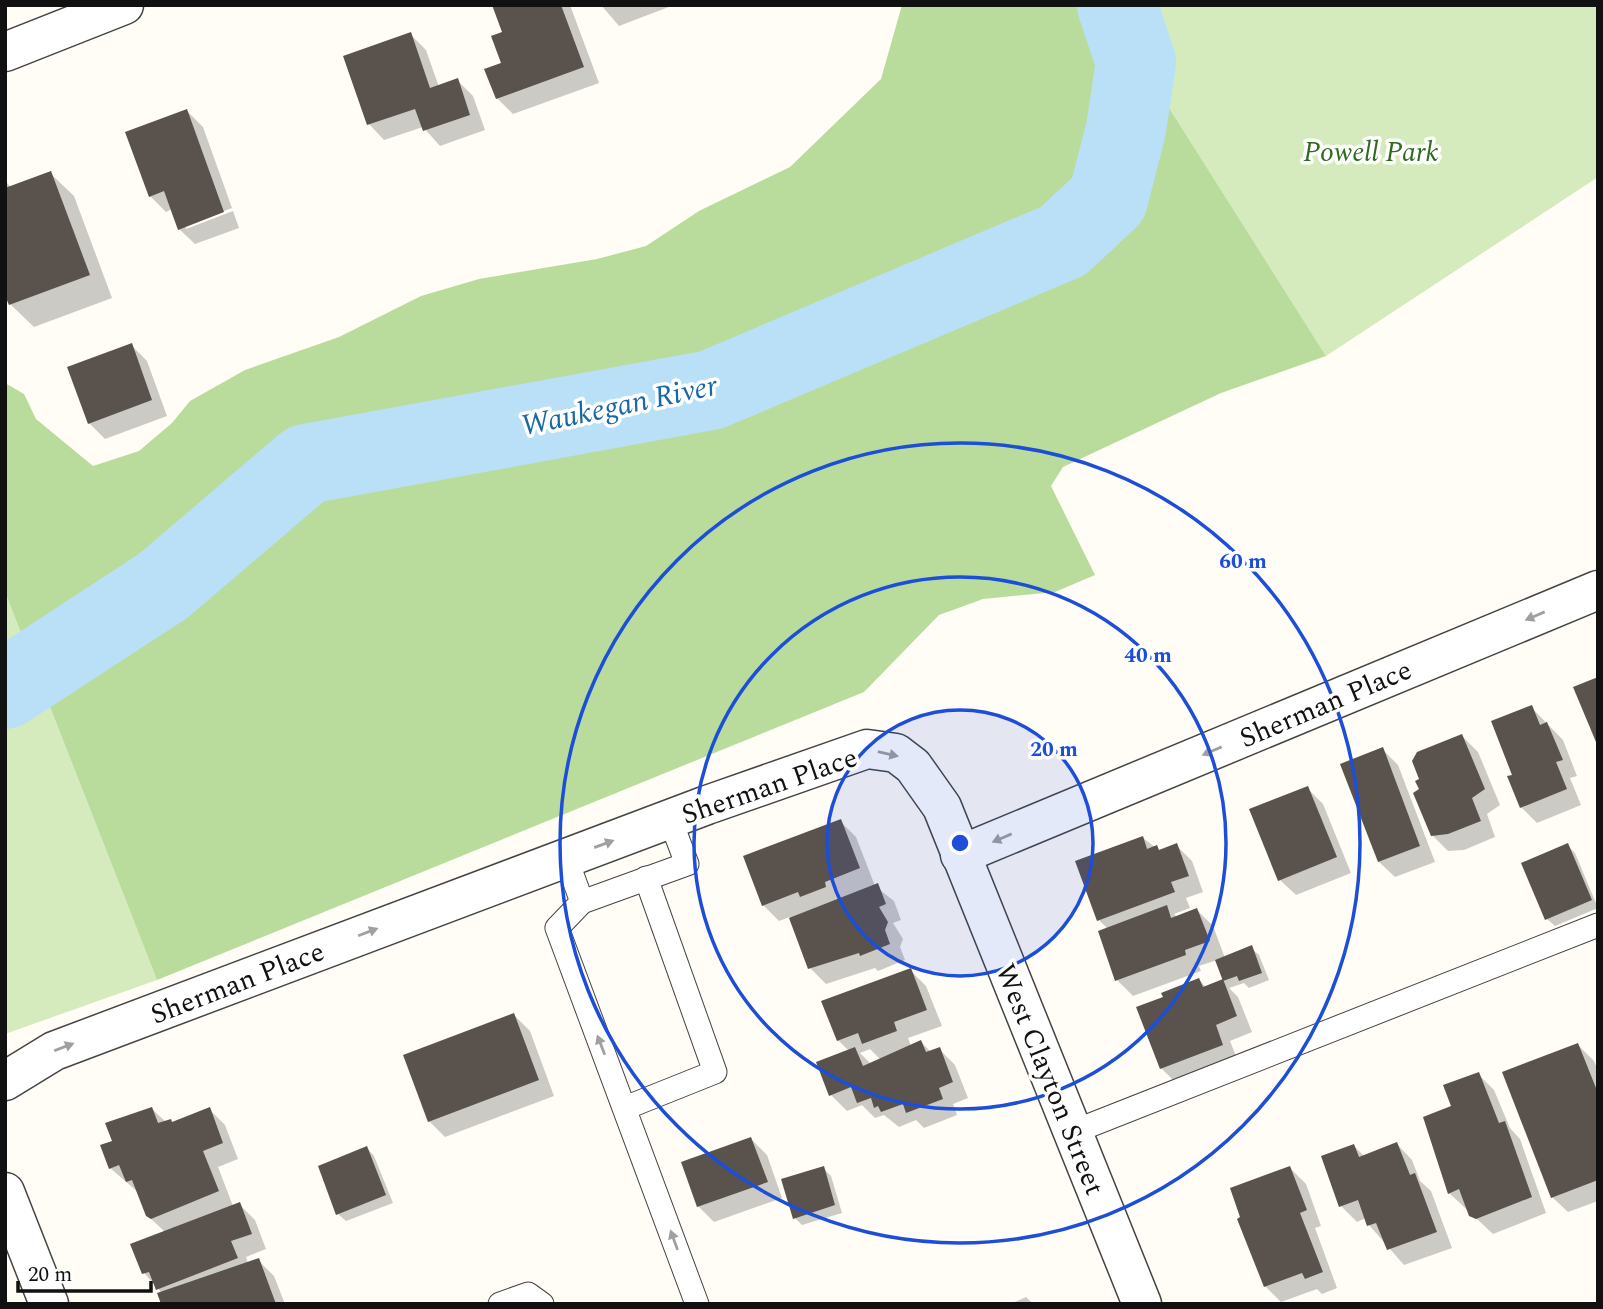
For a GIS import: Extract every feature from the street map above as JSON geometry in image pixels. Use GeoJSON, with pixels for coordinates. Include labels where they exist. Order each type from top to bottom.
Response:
{"type":"FeatureCollection","features":[{"type":"Feature","properties":{"kind":"street"},"geometry":{"type":"LineString","coordinates":[[5,52],[124,5]]}},
{"type":"Feature","properties":{"kind":"street","name":"Sherman Place"},"geometry":{"type":"LineString","coordinates":[[5,1081],[54,1051],[670,819],[867,750],[896,754],[914,766],[942,807],[960,855],[1598,590]]}},
{"type":"Feature","properties":{"kind":"street","name":"West Clayton Street"},"geometry":{"type":"LineString","coordinates":[[960,855],[1142,1304]]}},
{"type":"Feature","properties":{"kind":"street"},"geometry":{"type":"LineString","coordinates":[[5,1192],[48,1304]]}},
{"type":"Feature","properties":{"kind":"lane"},"geometry":{"type":"LineString","coordinates":[[670,819],[687,864],[582,902],[557,928],[697,1304]]}},
{"type":"Feature","properties":{"kind":"lane"},"geometry":{"type":"LineString","coordinates":[[566,858],[582,902]]}},
{"type":"Feature","properties":{"kind":"lane"},"geometry":{"type":"LineString","coordinates":[[625,1108],[715,1072],[646,878]]}},
{"type":"Feature","properties":{"kind":"lane"},"geometry":{"type":"LineString","coordinates":[[1073,1132],[1598,925]]}},
{"type":"Feature","properties":{"kind":"lane"},"geometry":{"type":"LineString","coordinates":[[500,1304],[528,1294],[542,1304]]}},
{"type":"Feature","properties":{"kind":"green space"},"geometry":{"type":"Polygon","coordinates":[[[902,5],[1104,5],[1326,356],[1221,393],[1063,467],[1051,486],[1095,575],[1055,592],[983,599],[939,615],[864,692],[157,980],[5,592],[5,383],[24,394],[36,419],[93,466],[139,451],[172,423],[190,401],[245,370],[339,337],[421,296],[479,279],[597,259],[646,246],[699,211],[790,167],[881,79],[902,5]]]}},
{"type":"Feature","properties":{"kind":"green space","name":"Powell Park"},"geometry":{"type":"Polygon","coordinates":[[[1104,5],[1598,5],[1598,177],[1326,356],[1104,5]]]}},
{"type":"Feature","properties":{"kind":"green space"},"geometry":{"type":"Polygon","coordinates":[[[5,592],[157,980],[5,1034],[5,592]]]}},
{"type":"Feature","properties":{"kind":"building"},"geometry":{"type":"Polygon","coordinates":[[[492,5],[561,5],[584,67],[496,99],[484,69],[501,63],[491,36],[502,32],[492,5]]]}},
{"type":"Feature","properties":{"kind":"building"},"geometry":{"type":"Polygon","coordinates":[[[411,32],[430,88],[458,78],[470,115],[423,131],[415,109],[367,125],[343,56],[411,32]]]}},
{"type":"Feature","properties":{"kind":"building"},"geometry":{"type":"Polygon","coordinates":[[[187,109],[224,212],[178,230],[164,191],[149,197],[125,132],[187,109]]]}},
{"type":"Feature","properties":{"kind":"building"},"geometry":{"type":"Polygon","coordinates":[[[51,171],[90,275],[9,305],[5,296],[5,188],[51,171]]]}},
{"type":"Feature","properties":{"kind":"building"},"geometry":{"type":"Polygon","coordinates":[[[132,343],[152,400],[88,424],[67,367],[132,343]]]}},
{"type":"Feature","properties":{"kind":"building"},"geometry":{"type":"Polygon","coordinates":[[[1598,677],[1598,741],[1596,742],[1573,687],[1598,677]]]}},
{"type":"Feature","properties":{"kind":"building"},"geometry":{"type":"Polygon","coordinates":[[[1532,705],[1540,725],[1547,722],[1563,760],[1556,762],[1567,789],[1520,808],[1507,776],[1512,775],[1491,721],[1532,705]]]}},
{"type":"Feature","properties":{"kind":"building"},"geometry":{"type":"Polygon","coordinates":[[[1462,734],[1485,789],[1472,798],[1481,821],[1448,834],[1431,836],[1413,793],[1419,789],[1415,781],[1419,779],[1412,761],[1417,752],[1462,734]]]}},
{"type":"Feature","properties":{"kind":"building"},"geometry":{"type":"Polygon","coordinates":[[[1383,747],[1420,846],[1378,862],[1340,764],[1383,747]]]}},
{"type":"Feature","properties":{"kind":"building"},"geometry":{"type":"Polygon","coordinates":[[[1308,786],[1337,857],[1278,881],[1249,809],[1308,786]]]}},
{"type":"Feature","properties":{"kind":"building"},"geometry":{"type":"Polygon","coordinates":[[[841,819],[860,868],[825,882],[826,887],[800,897],[798,892],[762,906],[743,856],[841,819]]]}},
{"type":"Feature","properties":{"kind":"building"},"geometry":{"type":"Polygon","coordinates":[[[1143,836],[1147,849],[1157,845],[1159,850],[1177,843],[1189,876],[1171,882],[1175,892],[1097,921],[1075,861],[1143,836]]]}},
{"type":"Feature","properties":{"kind":"building"},"geometry":{"type":"Polygon","coordinates":[[[1568,843],[1592,900],[1545,920],[1521,863],[1568,843]]]}},
{"type":"Feature","properties":{"kind":"building"},"geometry":{"type":"Polygon","coordinates":[[[878,883],[886,904],[879,907],[888,922],[885,930],[890,944],[860,956],[859,953],[808,969],[789,918],[878,883]]]}},
{"type":"Feature","properties":{"kind":"building"},"geometry":{"type":"Polygon","coordinates":[[[1167,905],[1171,918],[1197,908],[1210,941],[1185,950],[1186,955],[1115,981],[1098,931],[1167,905]]]}},
{"type":"Feature","properties":{"kind":"building"},"geometry":{"type":"Polygon","coordinates":[[[1252,945],[1262,973],[1239,981],[1237,976],[1223,981],[1215,960],[1252,945]]]}},
{"type":"Feature","properties":{"kind":"building"},"geometry":{"type":"Polygon","coordinates":[[[911,968],[927,1010],[894,1022],[897,1031],[862,1044],[858,1033],[837,1041],[821,1001],[911,968]]]}},
{"type":"Feature","properties":{"kind":"building"},"geometry":{"type":"Polygon","coordinates":[[[1199,978],[1203,987],[1223,979],[1237,1016],[1216,1025],[1223,1045],[1160,1069],[1136,1007],[1163,997],[1161,993],[1199,978]]]}},
{"type":"Feature","properties":{"kind":"building"},"geometry":{"type":"Polygon","coordinates":[[[514,1013],[539,1080],[428,1122],[403,1055],[514,1013]]]}},
{"type":"Feature","properties":{"kind":"building"},"geometry":{"type":"Polygon","coordinates":[[[921,1040],[926,1052],[940,1047],[953,1082],[939,1088],[943,1099],[906,1113],[903,1104],[881,1112],[878,1106],[874,1108],[871,1098],[857,1103],[851,1087],[829,1096],[816,1062],[855,1047],[863,1066],[921,1040]]]}},
{"type":"Feature","properties":{"kind":"building"},"geometry":{"type":"Polygon","coordinates":[[[1578,1043],[1598,1093],[1598,1180],[1551,1198],[1502,1072],[1578,1043]]]}},
{"type":"Feature","properties":{"kind":"building"},"geometry":{"type":"Polygon","coordinates":[[[1479,1072],[1499,1123],[1505,1121],[1532,1197],[1476,1219],[1469,1216],[1459,1189],[1448,1194],[1423,1117],[1451,1106],[1443,1085],[1479,1072]]]}},
{"type":"Feature","properties":{"kind":"building"},"geometry":{"type":"Polygon","coordinates":[[[152,1107],[158,1123],[171,1119],[172,1122],[210,1107],[223,1143],[203,1151],[219,1191],[151,1219],[146,1216],[132,1180],[126,1182],[119,1165],[109,1169],[100,1145],[112,1141],[105,1123],[152,1107]]]}},
{"type":"Feature","properties":{"kind":"building"},"geometry":{"type":"Polygon","coordinates":[[[751,1137],[768,1182],[697,1207],[681,1162],[751,1137]]]}},
{"type":"Feature","properties":{"kind":"building"},"geometry":{"type":"Polygon","coordinates":[[[1397,1142],[1410,1175],[1415,1173],[1437,1232],[1387,1250],[1376,1223],[1367,1226],[1358,1200],[1339,1207],[1321,1156],[1354,1144],[1359,1157],[1397,1142]]]}},
{"type":"Feature","properties":{"kind":"building"},"geometry":{"type":"Polygon","coordinates":[[[367,1146],[386,1195],[336,1215],[318,1166],[367,1146]]]}},
{"type":"Feature","properties":{"kind":"building"},"geometry":{"type":"Polygon","coordinates":[[[824,1166],[835,1205],[793,1219],[781,1179],[824,1166]]]}},
{"type":"Feature","properties":{"kind":"building"},"geometry":{"type":"Polygon","coordinates":[[[1290,1166],[1307,1210],[1300,1213],[1323,1272],[1305,1279],[1302,1273],[1264,1287],[1237,1219],[1240,1217],[1230,1188],[1290,1166]]]}},
{"type":"Feature","properties":{"kind":"building"},"geometry":{"type":"Polygon","coordinates":[[[240,1202],[252,1234],[231,1241],[238,1258],[156,1290],[149,1272],[142,1274],[130,1244],[240,1202]]]}},
{"type":"Feature","properties":{"kind":"building"},"geometry":{"type":"Polygon","coordinates":[[[259,1258],[276,1304],[161,1304],[157,1293],[259,1258]]]}},
{"type":"Feature","properties":{"kind":"waterway","name":"Waukegan River"},"geometry":{"type":"LineString","coordinates":[[5,689],[163,586],[306,464],[711,390],[1063,241],[1108,199],[1126,129],[1136,62],[1117,5]]}}]}
